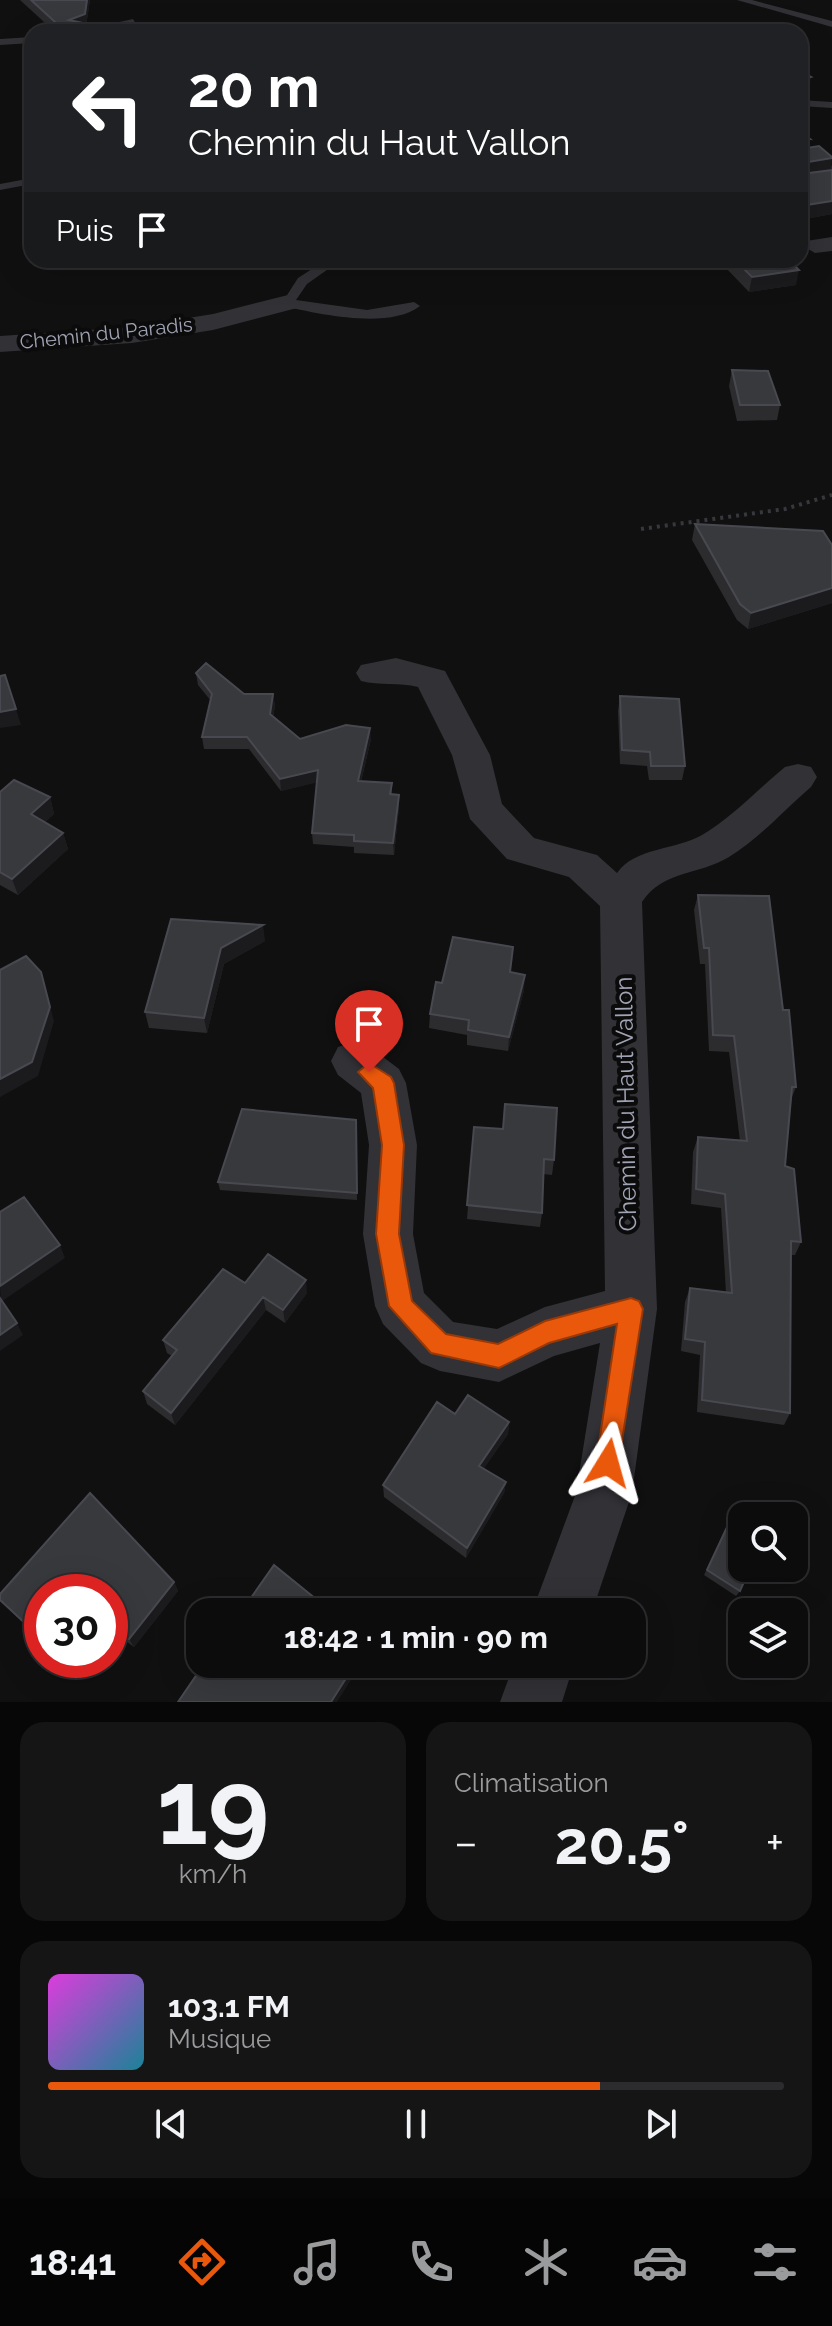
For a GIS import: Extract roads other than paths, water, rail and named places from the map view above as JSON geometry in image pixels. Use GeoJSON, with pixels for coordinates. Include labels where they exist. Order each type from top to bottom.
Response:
{"type":"FeatureCollection","features":[{"type":"Feature","properties":{"kind":"street","name":"Chemin du Paradis"},"geometry":{"type":"LineString","coordinates":[[0,344],[132,335],[213,322],[288,303]]}},
{"type":"Feature","properties":{"kind":"street"},"geometry":{"type":"LineString","coordinates":[[374,673],[396,670],[432,679],[471,755],[484,809],[521,849],[583,866],[621,900],[637,876],[676,858],[714,847],[798,777]]}},
{"type":"Feature","properties":{"kind":"street","name":"Chemin du Haut Vallon"},"geometry":{"type":"LineString","coordinates":[[567,1598],[604,1493],[631,1309],[621,900]]}},
{"type":"Feature","properties":{"kind":"street"},"geometry":{"type":"LineString","coordinates":[[354,1061],[383,1083],[393,1145],[388,1234],[401,1306],[440,1345],[499,1356],[545,1333],[631,1309]]}},
{"type":"Feature","properties":{"kind":"street"},"geometry":{"type":"LineString","coordinates":[[531,1702],[539,1678]]}},
{"type":"Feature","properties":{"kind":"lane"},"geometry":{"type":"LineString","coordinates":[[742,0],[832,24]]}},
{"type":"Feature","properties":{"kind":"lane"},"geometry":{"type":"LineString","coordinates":[[122,24],[133,22]]}},
{"type":"Feature","properties":{"kind":"lane"},"geometry":{"type":"LineString","coordinates":[[0,42],[24,40]]}},
{"type":"Feature","properties":{"kind":"lane"},"geometry":{"type":"LineString","coordinates":[[808,104],[832,105]]}},
{"type":"Feature","properties":{"kind":"lane"},"geometry":{"type":"LineString","coordinates":[[0,187],[24,182]]}},
{"type":"Feature","properties":{"kind":"lane"},"geometry":{"type":"LineString","coordinates":[[322,268],[302,281],[288,303],[358,317],[391,315],[414,306]]}}]}
